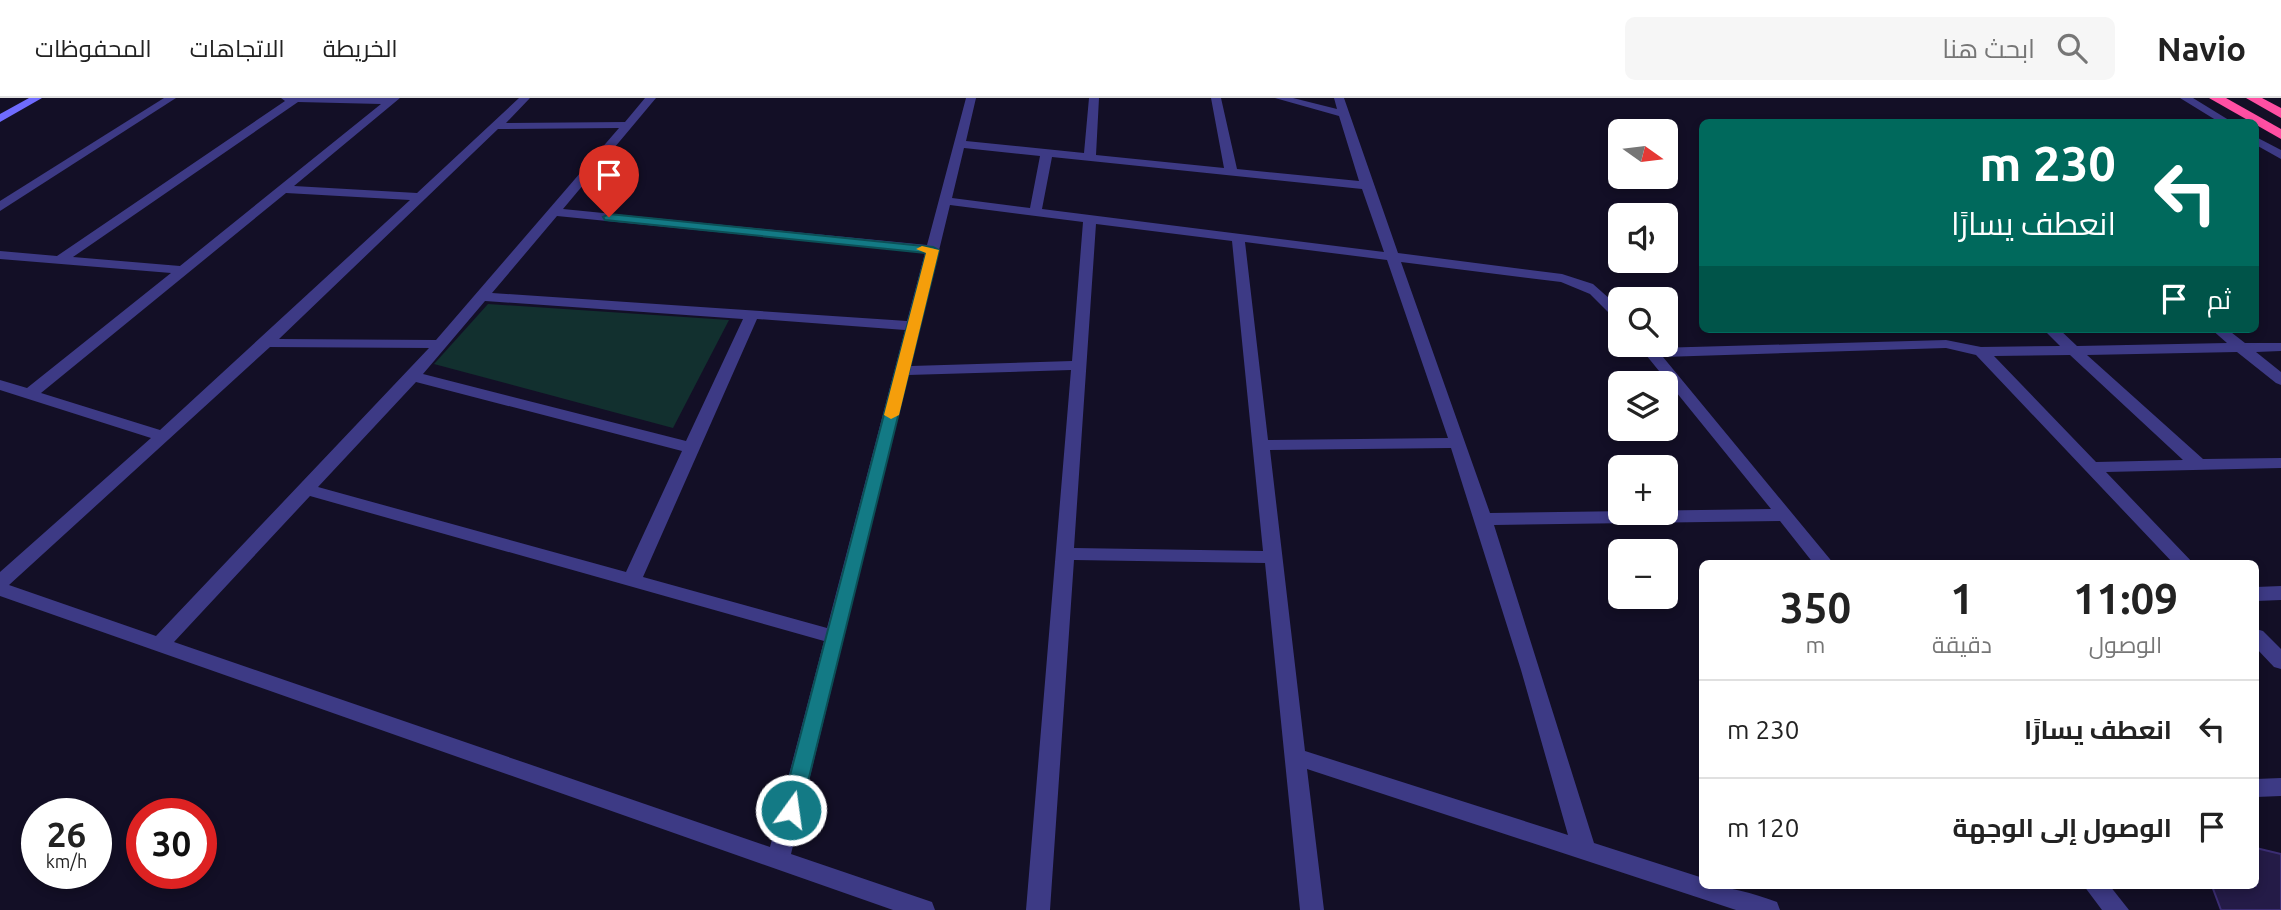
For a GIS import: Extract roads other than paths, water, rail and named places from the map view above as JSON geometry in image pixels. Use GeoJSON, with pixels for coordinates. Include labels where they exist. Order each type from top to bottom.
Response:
{"type":"FeatureCollection","features":[{"type":"Feature","properties":{"kind":"highway"},"geometry":{"type":"LineString","coordinates":[[2216,98],[2253,119]]}},
{"type":"Feature","properties":{"kind":"highway"},"geometry":{"type":"LineString","coordinates":[[2253,98],[2281,114]]}},
{"type":"Feature","properties":{"kind":"highway"},"geometry":{"type":"LineString","coordinates":[[2259,122],[2281,135]]}},
{"type":"Feature","properties":{"kind":"main road"},"geometry":{"type":"LineString","coordinates":[[2,116],[37,98]]}},
{"type":"Feature","properties":{"kind":"street"},"geometry":{"type":"LineString","coordinates":[[4,202],[171,98]]}},
{"type":"Feature","properties":{"kind":"street"},"geometry":{"type":"LineString","coordinates":[[276,98],[393,99]]}},
{"type":"Feature","properties":{"kind":"street"},"geometry":{"type":"LineString","coordinates":[[0,583],[266,343],[525,98]]}},
{"type":"Feature","properties":{"kind":"street"},"geometry":{"type":"LineString","coordinates":[[161,643],[413,376],[651,98]]}},
{"type":"Feature","properties":{"kind":"street"},"geometry":{"type":"LineString","coordinates":[[778,860],[971,98]]}},
{"type":"Feature","properties":{"kind":"street"},"geometry":{"type":"LineString","coordinates":[[1090,155],[1094,98]]}},
{"type":"Feature","properties":{"kind":"street"},"geometry":{"type":"LineString","coordinates":[[1216,98],[1231,171]]}},
{"type":"Feature","properties":{"kind":"street"},"geometry":{"type":"LineString","coordinates":[[1280,98],[1341,106],[1391,257],[1407,293],[1458,443],[1537,683],[1584,850]]}},
{"type":"Feature","properties":{"kind":"street"},"geometry":{"type":"LineString","coordinates":[[2185,98],[2221,119]]}},
{"type":"Feature","properties":{"kind":"street"},"geometry":{"type":"LineString","coordinates":[[60,260],[296,99]]}},
{"type":"Feature","properties":{"kind":"street"},"geometry":{"type":"LineString","coordinates":[[30,394],[393,99]]}},
{"type":"Feature","properties":{"kind":"street"},"geometry":{"type":"LineString","coordinates":[[496,126],[628,125]]}},
{"type":"Feature","properties":{"kind":"street"},"geometry":{"type":"LineString","coordinates":[[2259,142],[2281,155]]}},
{"type":"Feature","properties":{"kind":"street"},"geometry":{"type":"LineString","coordinates":[[958,144],[1090,155],[1369,186]]}},
{"type":"Feature","properties":{"kind":"street"},"geometry":{"type":"LineString","coordinates":[[1035,212],[1046,151]]}},
{"type":"Feature","properties":{"kind":"street"},"geometry":{"type":"LineString","coordinates":[[282,189],[421,197]]}},
{"type":"Feature","properties":{"kind":"street"},"geometry":{"type":"LineString","coordinates":[[946,201],[1536,274],[1583,283],[1601,294],[1608,302]]}},
{"type":"Feature","properties":{"kind":"street"},"geometry":{"type":"LineString","coordinates":[[555,212],[933,250]]}},
{"type":"Feature","properties":{"kind":"street"},"geometry":{"type":"LineString","coordinates":[[1038,910],[1090,219]]}},
{"type":"Feature","properties":{"kind":"street"},"geometry":{"type":"LineString","coordinates":[[1238,238],[1312,910]]}},
{"type":"Feature","properties":{"kind":"street"},"geometry":{"type":"LineString","coordinates":[[0,255],[183,270]]}},
{"type":"Feature","properties":{"kind":"street"},"geometry":{"type":"LineString","coordinates":[[480,296],[914,327]]}},
{"type":"Feature","properties":{"kind":"street"},"geometry":{"type":"LineString","coordinates":[[632,580],[751,317]]}},
{"type":"Feature","properties":{"kind":"street"},"geometry":{"type":"LineString","coordinates":[[2054,333],[2199,465]]}},
{"type":"Feature","properties":{"kind":"street"},"geometry":{"type":"LineString","coordinates":[[2223,333],[2281,380]]}},
{"type":"Feature","properties":{"kind":"street"},"geometry":{"type":"LineString","coordinates":[[266,343],[439,344]]}},
{"type":"Feature","properties":{"kind":"street"},"geometry":{"type":"LineString","coordinates":[[1678,348],[1946,344],[1981,352],[2281,346]]}},
{"type":"Feature","properties":{"kind":"street"},"geometry":{"type":"LineString","coordinates":[[1981,352],[2181,560]]}},
{"type":"Feature","properties":{"kind":"street"},"geometry":{"type":"LineString","coordinates":[[1655,357],[1822,560]]}},
{"type":"Feature","properties":{"kind":"street"},"geometry":{"type":"LineString","coordinates":[[902,371],[1079,365]]}},
{"type":"Feature","properties":{"kind":"street"},"geometry":{"type":"LineString","coordinates":[[413,376],[692,448]]}},
{"type":"Feature","properties":{"kind":"street"},"geometry":{"type":"LineString","coordinates":[[0,385],[164,437]]}},
{"type":"Feature","properties":{"kind":"street"},"geometry":{"type":"LineString","coordinates":[[1261,445],[1458,443]]}},
{"type":"Feature","properties":{"kind":"street"},"geometry":{"type":"LineString","coordinates":[[2092,467],[2281,463]]}},
{"type":"Feature","properties":{"kind":"street"},"geometry":{"type":"LineString","coordinates":[[305,489],[835,637]]}},
{"type":"Feature","properties":{"kind":"street"},"geometry":{"type":"LineString","coordinates":[[1482,519],[1785,516]]}},
{"type":"Feature","properties":{"kind":"street"},"geometry":{"type":"LineString","coordinates":[[1065,554],[1273,557]]}},
{"type":"Feature","properties":{"kind":"street"},"geometry":{"type":"LineString","coordinates":[[0,589],[922,910]]}},
{"type":"Feature","properties":{"kind":"street"},"geometry":{"type":"LineString","coordinates":[[2259,594],[2281,593]]}},
{"type":"Feature","properties":{"kind":"street"},"geometry":{"type":"LineString","coordinates":[[2259,639],[2281,662]]}},
{"type":"Feature","properties":{"kind":"street"},"geometry":{"type":"LineString","coordinates":[[1295,756],[1699,888]]}},
{"type":"Feature","properties":{"kind":"street"},"geometry":{"type":"LineString","coordinates":[[2259,788],[2281,787]]}},
{"type":"Feature","properties":{"kind":"street"},"geometry":{"type":"LineString","coordinates":[[1704,889],[1768,910]]}},
{"type":"Feature","properties":{"kind":"street"},"geometry":{"type":"LineString","coordinates":[[2099,889],[2117,910]]}}]}
